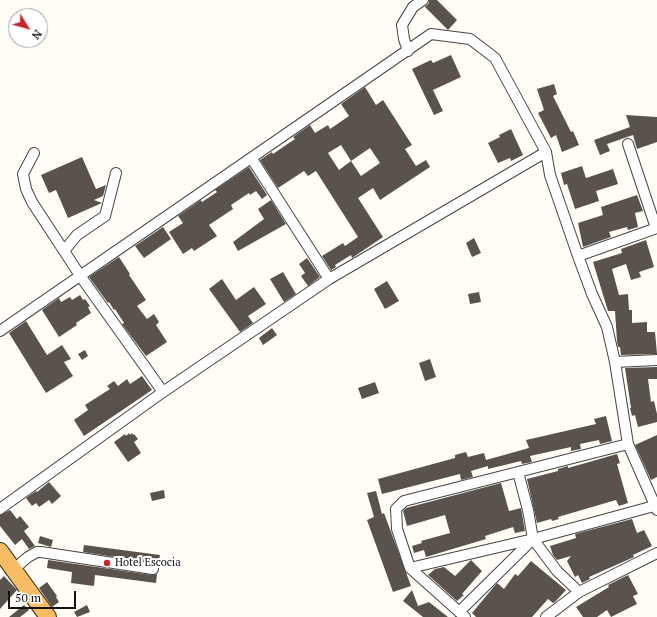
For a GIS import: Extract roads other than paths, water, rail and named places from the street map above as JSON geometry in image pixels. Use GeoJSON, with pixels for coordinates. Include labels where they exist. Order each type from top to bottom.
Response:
{"type":"FeatureCollection","features":[{"type":"Feature","properties":{"kind":"highway"},"geometry":{"type":"LineString","coordinates":[[0,550],[48,617]]}},
{"type":"Feature","properties":{"kind":"street"},"geometry":{"type":"LineString","coordinates":[[408,51],[404,40],[402,25],[413,7],[423,0]]}},
{"type":"Feature","properties":{"kind":"street"},"geometry":{"type":"LineString","coordinates":[[0,331],[252,159],[431,34],[470,39],[495,58],[546,152],[550,175],[578,256],[592,294],[607,327],[615,362],[628,444],[656,508],[410,568]]}},
{"type":"Feature","properties":{"kind":"street"},"geometry":{"type":"LineString","coordinates":[[578,256],[656,228],[628,144]]}},
{"type":"Feature","properties":{"kind":"street"},"geometry":{"type":"LineString","coordinates":[[0,509],[163,392],[329,279],[546,152]]}},
{"type":"Feature","properties":{"kind":"street"},"geometry":{"type":"LineString","coordinates":[[34,153],[23,174],[26,189],[64,251],[163,392]]}},
{"type":"Feature","properties":{"kind":"street"},"geometry":{"type":"LineString","coordinates":[[252,159],[329,279]]}},
{"type":"Feature","properties":{"kind":"street"},"geometry":{"type":"LineString","coordinates":[[64,251],[78,234],[105,216],[116,173]]}},
{"type":"Feature","properties":{"kind":"street"},"geometry":{"type":"LineString","coordinates":[[615,362],[657,360]]}},
{"type":"Feature","properties":{"kind":"street"},"geometry":{"type":"LineString","coordinates":[[533,539],[462,615],[410,568],[397,530],[396,509],[404,501],[628,444]]}},
{"type":"Feature","properties":{"kind":"street"},"geometry":{"type":"LineString","coordinates":[[518,472],[528,510],[533,539],[557,571],[579,592]]}},
{"type":"Feature","properties":{"kind":"street"},"geometry":{"type":"LineString","coordinates":[[14,569],[28,557],[37,552],[153,569]]}},
{"type":"Feature","properties":{"kind":"street"},"geometry":{"type":"LineString","coordinates":[[546,617],[579,592],[657,553]]}},
{"type":"Feature","properties":{"kind":"place","name":"Hotel Escocia"},"geometry":{"type":"Point","coordinates":[107,563]}}]}
